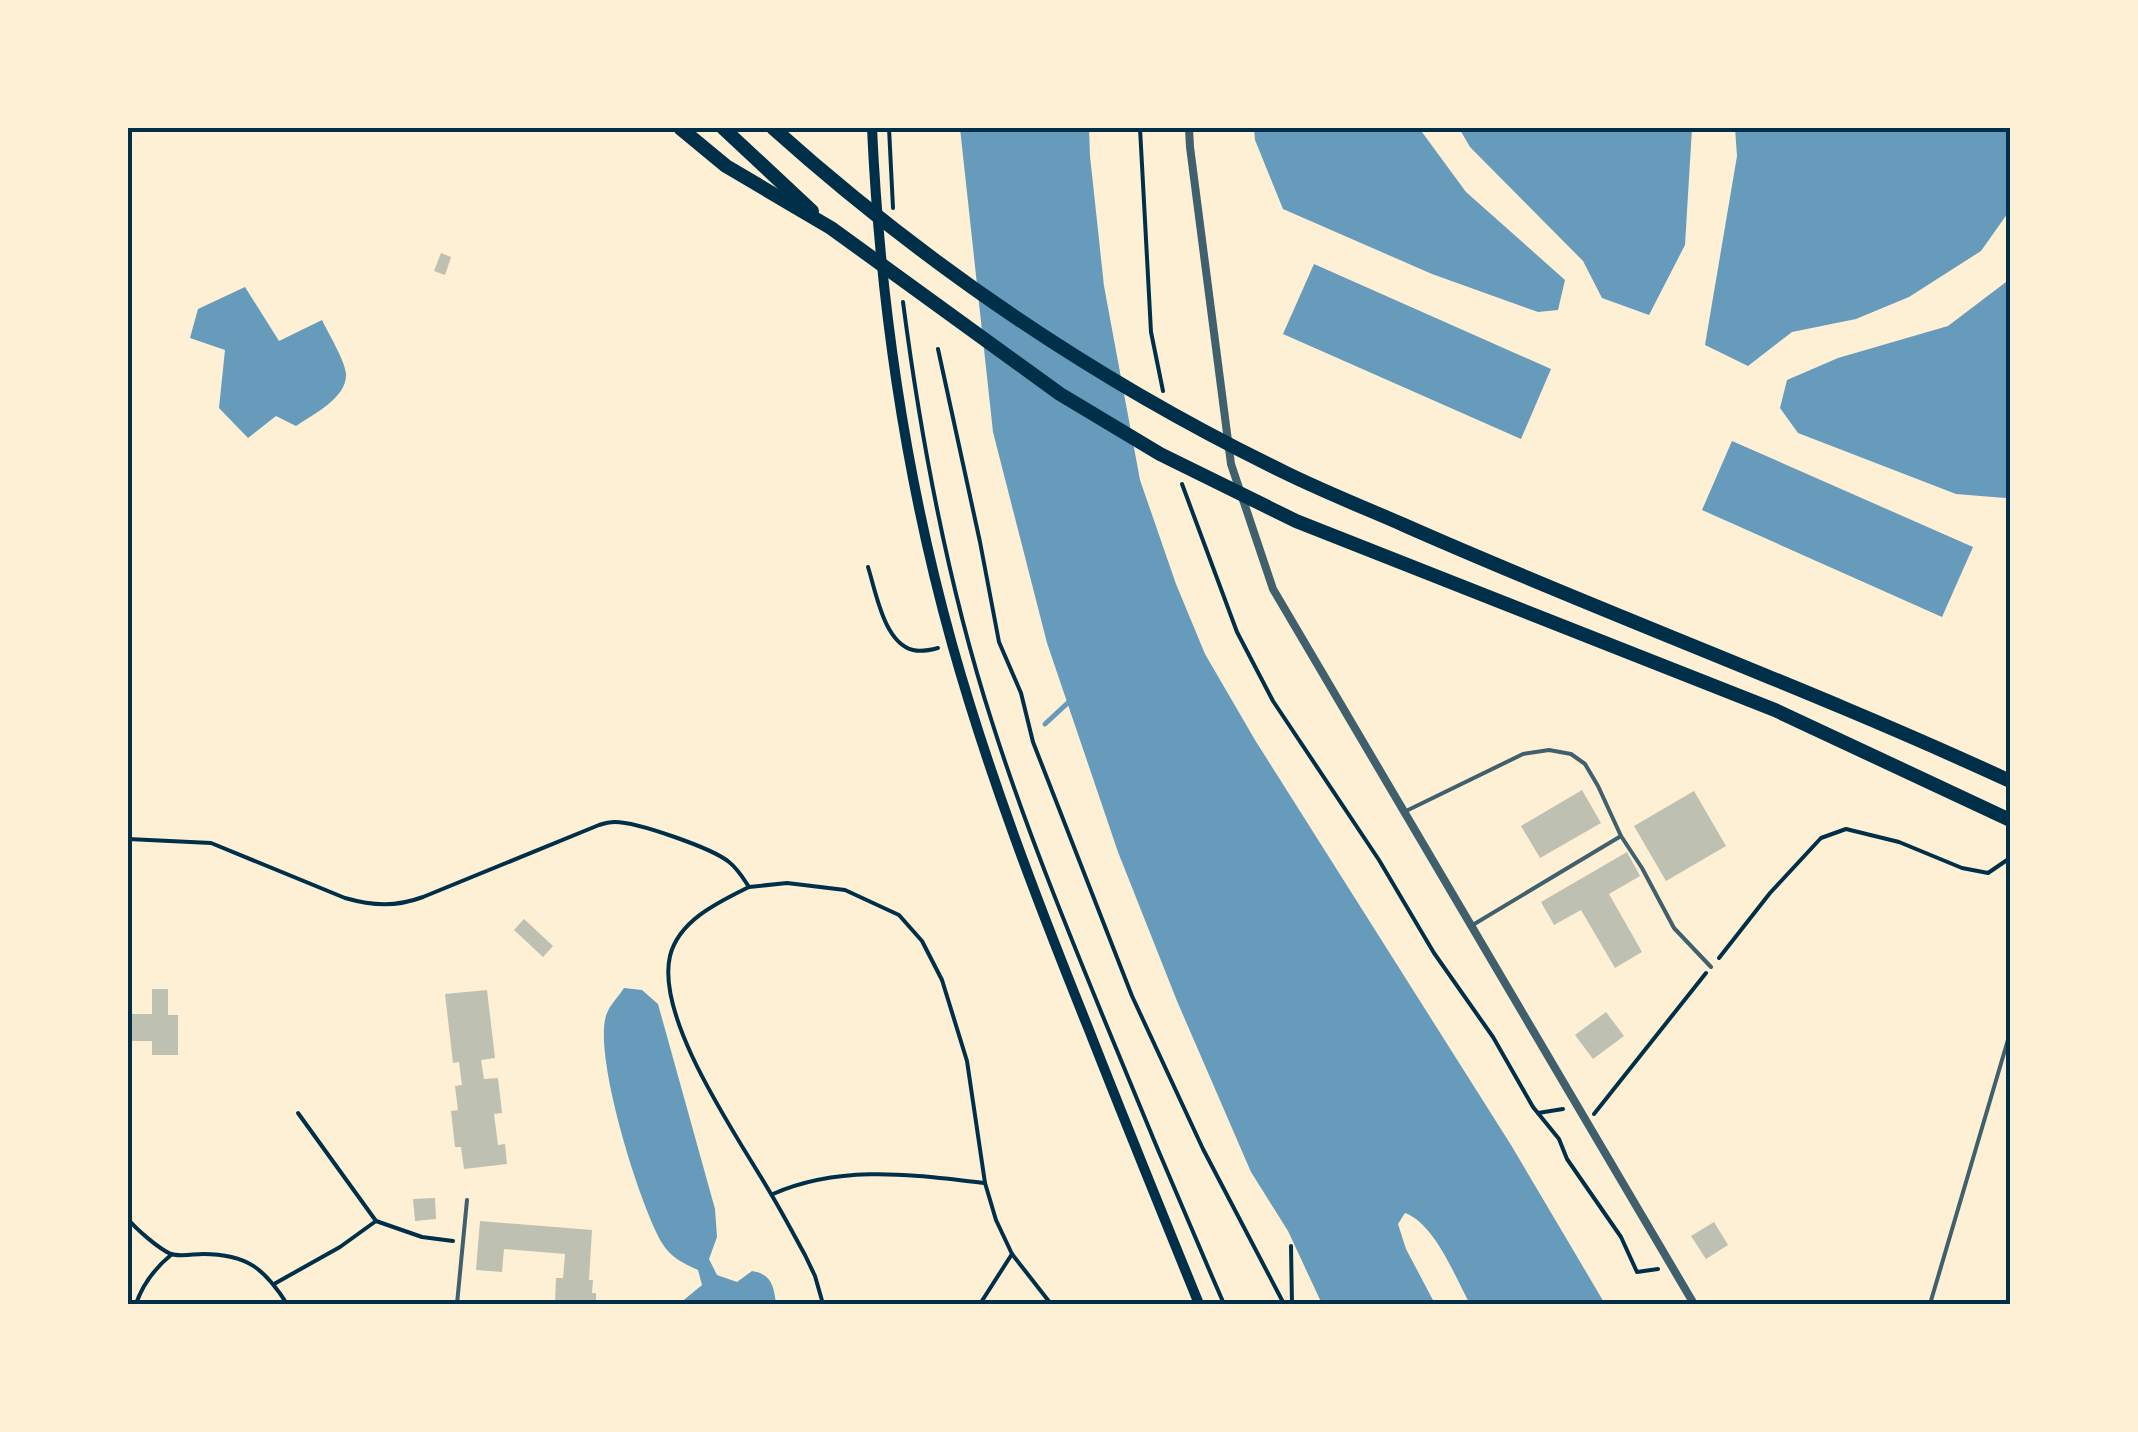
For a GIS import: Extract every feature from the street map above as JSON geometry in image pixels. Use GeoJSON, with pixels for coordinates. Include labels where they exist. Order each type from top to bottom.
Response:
{"type":"FeatureCollection","features":[{"type":"Feature","properties":{"kind":"highway"},"geometry":{"type":"LineString","coordinates":[[680,128],[726,166],[830,228],[1060,394],[1160,454],[1296,521],[1775,710],[2010,820]]}},
{"type":"Feature","properties":{"kind":"highway"},"geometry":{"type":"LineString","coordinates":[[723,128],[830,228]]}},
{"type":"Feature","properties":{"kind":"highway"},"geometry":{"type":"LineString","coordinates":[[774,128],[902,235],[986,297],[1143,398],[1286,473],[1473,556],[1906,733],[2010,781]]}},
{"type":"Feature","properties":{"kind":"main road"},"geometry":{"type":"LineString","coordinates":[[872,128],[887,322],[905,438],[952,644],[1008,822],[1199,1304]]}},
{"type":"Feature","properties":{"kind":"street"},"geometry":{"type":"LineString","coordinates":[[1190,128],[1230,464],[1273,589],[1694,1304]]}},
{"type":"Feature","properties":{"kind":"lane"},"geometry":{"type":"LineString","coordinates":[[1404,812],[1523,754],[1549,750],[1571,754],[1584,764],[1598,786],[1621,836],[1674,928],[1712,967]]}},
{"type":"Feature","properties":{"kind":"lane"},"geometry":{"type":"LineString","coordinates":[[1471,926],[1621,836]]}},
{"type":"Feature","properties":{"kind":"lane"},"geometry":{"type":"LineString","coordinates":[[1930,1304],[2010,1033]]}},
{"type":"Feature","properties":{"kind":"lane"},"geometry":{"type":"LineString","coordinates":[[457,1304],[467,1200]]}},
{"type":"Feature","properties":{"kind":"path"},"geometry":{"type":"LineString","coordinates":[[890,128],[893,222]]}},
{"type":"Feature","properties":{"kind":"path"},"geometry":{"type":"LineString","coordinates":[[1140,128],[1151,332],[1167,407]]}},
{"type":"Feature","properties":{"kind":"path"},"geometry":{"type":"LineString","coordinates":[[903,299],[915,396],[957,594],[992,722],[1057,905],[1224,1304]]}},
{"type":"Feature","properties":{"kind":"path"},"geometry":{"type":"LineString","coordinates":[[938,349],[999,642],[1021,693],[1033,742],[1132,996],[1204,1149],[1284,1304]]}},
{"type":"Feature","properties":{"kind":"path"},"geometry":{"type":"LineString","coordinates":[[1182,482],[1237,632],[1274,700],[1379,860],[1434,954],[1621,1237],[1637,1272],[1672,1267]]}},
{"type":"Feature","properties":{"kind":"path"},"geometry":{"type":"LineString","coordinates":[[868,567],[883,616],[896,642],[921,652],[952,644]]}},
{"type":"Feature","properties":{"kind":"path"},"geometry":{"type":"LineString","coordinates":[[128,839],[211,843],[345,898],[386,906],[407,903],[612,822],[716,853],[736,868],[749,887]]}},
{"type":"Feature","properties":{"kind":"path"},"geometry":{"type":"LineString","coordinates":[[1587,1124],[1770,893],[1821,838],[1846,829],[1899,842],[1962,868],[1988,872],[2010,858]]}},
{"type":"Feature","properties":{"kind":"path"},"geometry":{"type":"LineString","coordinates":[[823,1304],[815,1276],[772,1195],[699,1072],[678,1018],[670,983],[670,954],[685,929],[710,907],[749,887],[787,883],[845,890],[886,908],[911,926],[922,941],[942,980],[972,1080],[984,1183],[996,1220],[1012,1254],[1051,1304]]}},
{"type":"Feature","properties":{"kind":"path"},"geometry":{"type":"LineString","coordinates":[[1538,1113],[1577,1107]]}},
{"type":"Feature","properties":{"kind":"path"},"geometry":{"type":"LineString","coordinates":[[298,1113],[376,1220],[422,1237],[462,1242]]}},
{"type":"Feature","properties":{"kind":"path"},"geometry":{"type":"LineString","coordinates":[[772,1195],[818,1178],[864,1173],[984,1183]]}},
{"type":"Feature","properties":{"kind":"path"},"geometry":{"type":"LineString","coordinates":[[128,1219],[134,1228],[172,1254],[223,1254],[250,1262],[264,1272],[287,1304]]}},
{"type":"Feature","properties":{"kind":"path"},"geometry":{"type":"LineString","coordinates":[[274,1284],[340,1247],[376,1220]]}},
{"type":"Feature","properties":{"kind":"path"},"geometry":{"type":"LineString","coordinates":[[1291,1246],[1292,1304]]}},
{"type":"Feature","properties":{"kind":"path"},"geometry":{"type":"LineString","coordinates":[[136,1304],[149,1277],[172,1254]]}},
{"type":"Feature","properties":{"kind":"path"},"geometry":{"type":"LineString","coordinates":[[980,1304],[1012,1254]]}},
{"type":"Feature","properties":{"kind":"water"},"geometry":{"type":"Polygon","coordinates":[[[960,128],[1089,128],[1104,286],[1140,480],[1205,654],[1255,740],[1511,1145],[1605,1304],[1470,1304],[1435,1240],[1405,1213],[1398,1224],[1406,1249],[1435,1304],[1322,1304],[1288,1231],[1251,1172],[1177,1001],[1118,852],[1047,643],[993,432],[960,128]]]}},
{"type":"Feature","properties":{"kind":"water"},"geometry":{"type":"Polygon","coordinates":[[[1254,128],[1419,128],[1466,192],[1565,280],[1558,310],[1538,312],[1432,274],[1283,209],[1255,140],[1254,128]]]}},
{"type":"Feature","properties":{"kind":"water"},"geometry":{"type":"Polygon","coordinates":[[[1459,128],[1692,128],[1685,245],[1649,315],[1602,298],[1583,261],[1470,147],[1459,128]]]}},
{"type":"Feature","properties":{"kind":"water"},"geometry":{"type":"Polygon","coordinates":[[[1735,128],[2010,128],[2010,210],[1981,251],[1909,297],[1856,319],[1792,332],[1748,366],[1705,345],[1737,156],[1735,128]]]}},
{"type":"Feature","properties":{"kind":"water"},"geometry":{"type":"Polygon","coordinates":[[[1314,264],[1551,369],[1521,439],[1283,334],[1314,264]]]}},
{"type":"Feature","properties":{"kind":"water"},"geometry":{"type":"Polygon","coordinates":[[[2010,279],[2010,496],[1956,494],[1798,433],[1780,408],[1787,380],[1838,358],[1948,326],[2010,279]]]}},
{"type":"Feature","properties":{"kind":"water"},"geometry":{"type":"Polygon","coordinates":[[[245,287],[279,341],[322,320],[346,374],[341,391],[312,416],[296,426],[276,416],[248,438],[219,408],[225,350],[190,338],[198,309],[245,287]]]}},
{"type":"Feature","properties":{"kind":"water"},"geometry":{"type":"Polygon","coordinates":[[[1732,441],[1973,547],[1942,617],[1702,510],[1732,441]]]}},
{"type":"Feature","properties":{"kind":"water"},"geometry":{"type":"Polygon","coordinates":[[[624,988],[642,990],[658,1004],[715,1209],[717,1237],[709,1259],[717,1275],[737,1282],[752,1271],[764,1275],[773,1287],[776,1304],[679,1304],[702,1285],[698,1270],[669,1253],[653,1224],[620,1128],[606,1060],[607,1013],[624,988]]]}},
{"type":"Feature","properties":{"kind":"building"},"geometry":{"type":"Polygon","coordinates":[[[441,253],[451,257],[445,275],[434,271],[441,253]]]}},
{"type":"Feature","properties":{"kind":"building"},"geometry":{"type":"Polygon","coordinates":[[[1582,790],[1601,823],[1540,858],[1521,826],[1582,790]]]}},
{"type":"Feature","properties":{"kind":"building"},"geometry":{"type":"Polygon","coordinates":[[[1694,791],[1726,846],[1666,881],[1634,826],[1694,791]]]}},
{"type":"Feature","properties":{"kind":"building"},"geometry":{"type":"Polygon","coordinates":[[[1627,852],[1640,876],[1609,894],[1642,952],[1615,968],[1581,910],[1554,925],[1541,902],[1627,852]]]}},
{"type":"Feature","properties":{"kind":"building"},"geometry":{"type":"Polygon","coordinates":[[[524,919],[553,946],[543,957],[514,930],[524,919]]]}},
{"type":"Feature","properties":{"kind":"building"},"geometry":{"type":"Polygon","coordinates":[[[152,989],[168,989],[168,1015],[178,1015],[178,1055],[152,1055],[152,1041],[128,1041],[128,1014],[152,1014],[152,989]]]}},
{"type":"Feature","properties":{"kind":"building"},"geometry":{"type":"Polygon","coordinates":[[[487,990],[495,1058],[481,1060],[484,1079],[498,1078],[502,1113],[494,1114],[498,1145],[505,1144],[507,1164],[464,1169],[461,1147],[455,1147],[451,1111],[458,1110],[455,1086],[462,1085],[459,1062],[453,1063],[445,994],[487,990]]]}},
{"type":"Feature","properties":{"kind":"building"},"geometry":{"type":"Polygon","coordinates":[[[1606,1012],[1624,1036],[1593,1059],[1575,1035],[1606,1012]]]}},
{"type":"Feature","properties":{"kind":"building"},"geometry":{"type":"Polygon","coordinates":[[[435,1198],[436,1219],[415,1221],[413,1199],[435,1198]]]}},
{"type":"Feature","properties":{"kind":"building"},"geometry":{"type":"Polygon","coordinates":[[[480,1221],[592,1230],[589,1280],[593,1280],[596,1304],[555,1304],[556,1278],[563,1278],[565,1254],[504,1249],[502,1272],[476,1270],[480,1221]]]}},
{"type":"Feature","properties":{"kind":"building"},"geometry":{"type":"Polygon","coordinates":[[[1714,1222],[1728,1245],[1706,1259],[1691,1236],[1714,1222]]]}},
{"type":"Feature","properties":{"kind":"waterway"},"geometry":{"type":"LineString","coordinates":[[1045,724],[1072,699]]}}]}
